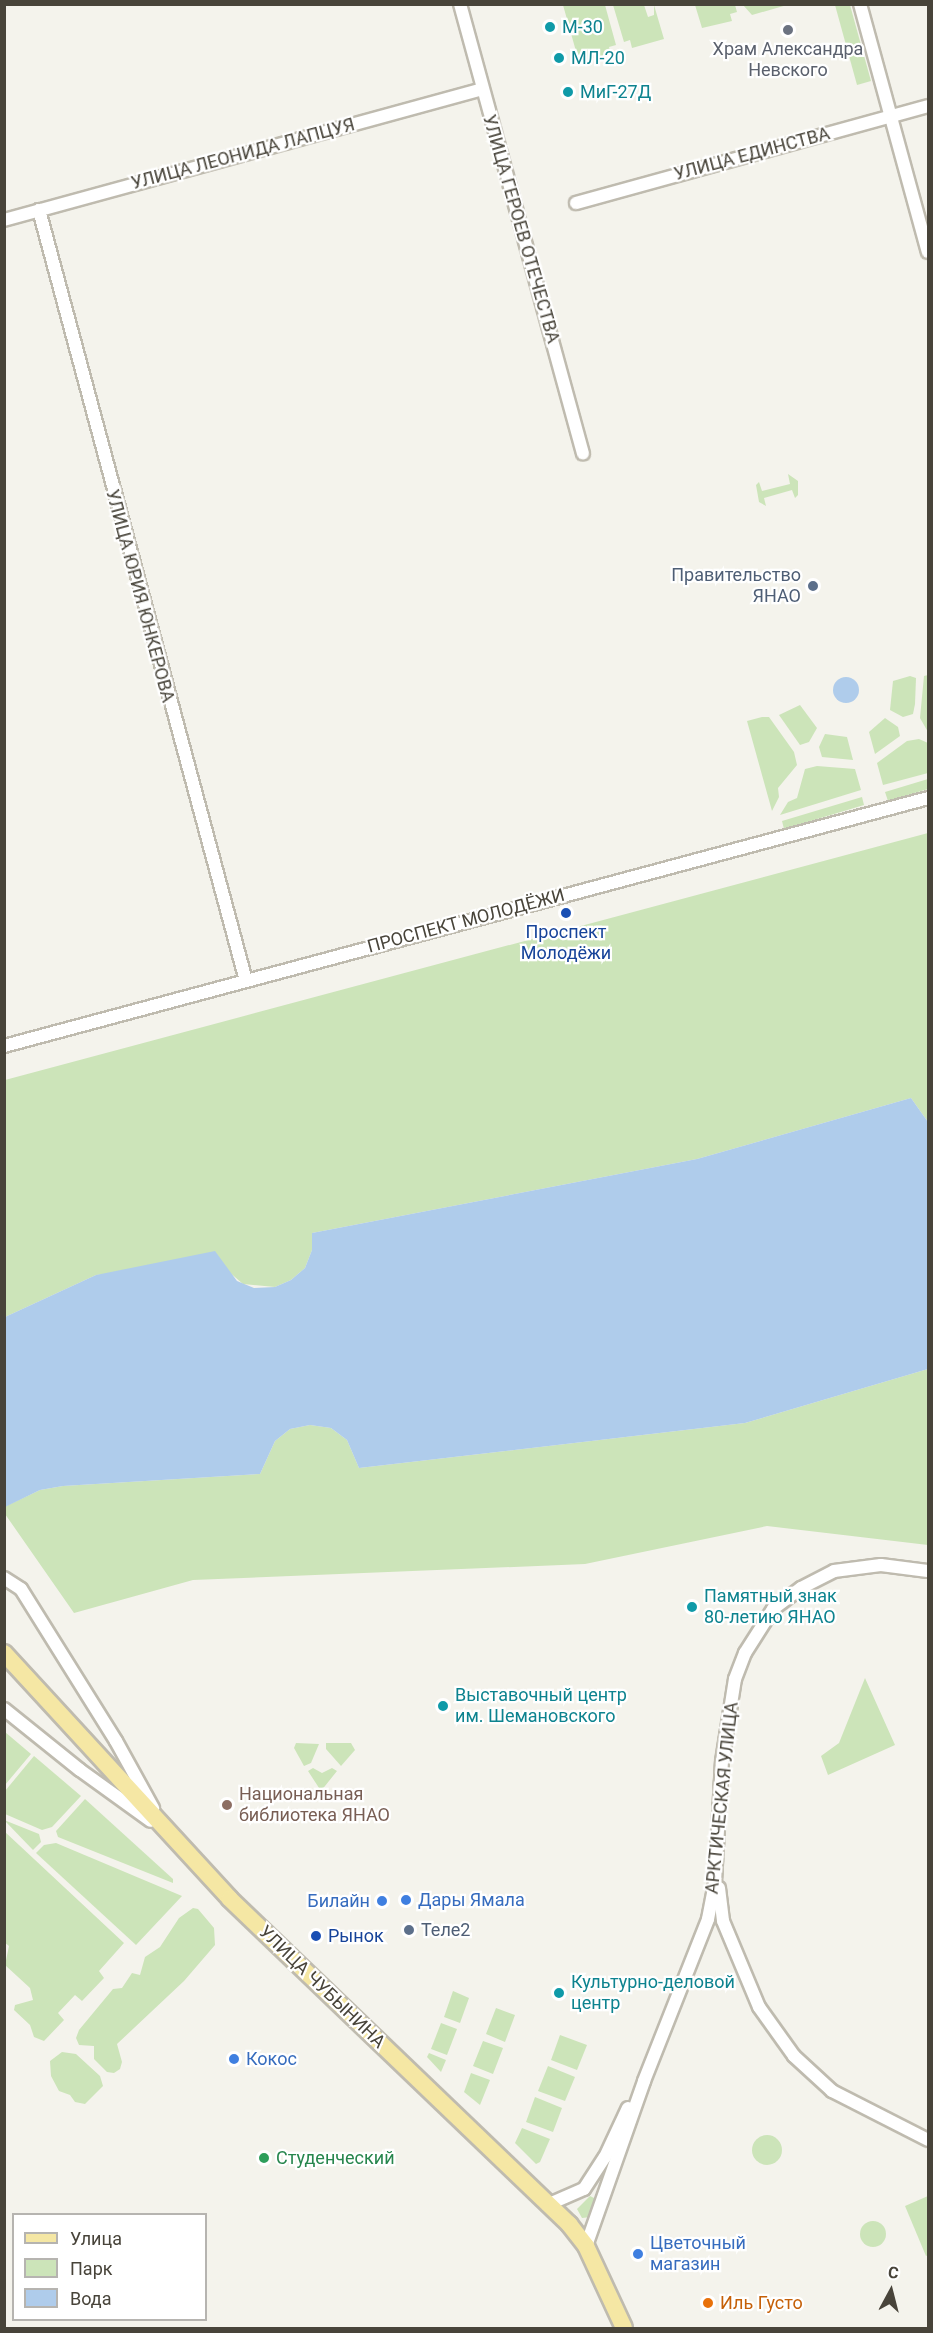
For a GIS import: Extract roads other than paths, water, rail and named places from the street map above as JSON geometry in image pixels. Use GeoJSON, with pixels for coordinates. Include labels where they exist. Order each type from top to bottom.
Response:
{"type":"FeatureCollection","features":[{"type":"Feature","properties":{"kind":"main road","name":"УЛИЦА ЧУБЫНИНА"},"geometry":{"type":"LineString","coordinates":[[4,1653],[167,1833],[547,2205],[586,2246],[624,2328]]}},
{"type":"Feature","properties":{"kind":"street","name":"УЛИЦА ГЕРОЕВ ОТЕЧЕСТВА"},"geometry":{"type":"LineString","coordinates":[[460,4],[583,453]]}},
{"type":"Feature","properties":{"kind":"street"},"geometry":{"type":"LineString","coordinates":[[860,4],[928,252]]}},
{"type":"Feature","properties":{"kind":"street","name":"УЛИЦА ЛЕОНИДА ЛАПЦУЯ"},"geometry":{"type":"LineString","coordinates":[[4,220],[482,89]]}},
{"type":"Feature","properties":{"kind":"street","name":"УЛИЦА ЕДИНСТВА"},"geometry":{"type":"LineString","coordinates":[[576,203],[928,106]]}},
{"type":"Feature","properties":{"kind":"street","name":"УЛИЦА ЮРИЯ ЮНКЕРОВА"},"geometry":{"type":"LineString","coordinates":[[39,210],[246,981]]}},
{"type":"Feature","properties":{"kind":"street","name":"ПРОСПЕКТ МОЛОДЁЖИ"},"geometry":{"type":"LineString","coordinates":[[4,1046],[928,798]]}},
{"type":"Feature","properties":{"kind":"street","name":"АРКТИЧЕСКАЯ УЛИЦА"},"geometry":{"type":"LineString","coordinates":[[586,2246],[644,2081],[708,1919],[717,1860],[722,1761],[735,1679],[763,1622],[785,1598],[834,1571],[881,1565],[928,1571]]}},
{"type":"Feature","properties":{"kind":"street"},"geometry":{"type":"LineString","coordinates":[[4,1578],[21,1589],[116,1741],[167,1833]]}},
{"type":"Feature","properties":{"kind":"street"},"geometry":{"type":"LineString","coordinates":[[4,1709],[80,1770],[167,1833]]}},
{"type":"Feature","properties":{"kind":"street"},"geometry":{"type":"LineString","coordinates":[[717,1860],[723,1920],[759,2007],[794,2056],[832,2091],[928,2140]]}},
{"type":"Feature","properties":{"kind":"street","name":"АРКТИЧЕСКАЯ УЛИЦА"},"geometry":{"type":"LineString","coordinates":[[547,2205],[571,2197],[589,2183],[644,2081]]}},
{"type":"Feature","properties":{"kind":"water"},"geometry":{"type":"Polygon","coordinates":[[[846,677],[855,681],[859,690],[855,699],[846,703],[837,699],[833,690],[837,681],[846,677]]]}},
{"type":"Feature","properties":{"kind":"water"},"geometry":{"type":"Polygon","coordinates":[[[911,1098],[928,1122],[928,1369],[745,1423],[359,1468],[347,1440],[331,1428],[310,1425],[290,1429],[275,1441],[260,1474],[63,1486],[40,1490],[5,1507],[5,1317],[96,1275],[215,1251],[237,1281],[254,1288],[275,1287],[291,1280],[305,1268],[312,1250],[312,1233],[697,1159],[911,1098]]]}},
{"type":"Feature","properties":{"kind":"place","name":"М-30"},"geometry":{"type":"Point","coordinates":[550,27]}},
{"type":"Feature","properties":{"kind":"place","name":"Храм Александра Невского"},"geometry":{"type":"Point","coordinates":[788,30]}},
{"type":"Feature","properties":{"kind":"place","name":"МЛ-20"},"geometry":{"type":"Point","coordinates":[559,58]}},
{"type":"Feature","properties":{"kind":"place","name":"МиГ-27Д"},"geometry":{"type":"Point","coordinates":[568,92]}},
{"type":"Feature","properties":{"kind":"place","name":"Правительство ЯНАО"},"geometry":{"type":"Point","coordinates":[813,586]}},
{"type":"Feature","properties":{"kind":"place","name":"Проспект Молодёжи"},"geometry":{"type":"Point","coordinates":[566,913]}},
{"type":"Feature","properties":{"kind":"place","name":"Памятный знак 80-летию ЯНАО"},"geometry":{"type":"Point","coordinates":[692,1607]}},
{"type":"Feature","properties":{"kind":"place","name":"Выставочный центр им. Шемановского"},"geometry":{"type":"Point","coordinates":[443,1706]}},
{"type":"Feature","properties":{"kind":"place","name":"Национальная библиотека ЯНАО"},"geometry":{"type":"Point","coordinates":[227,1805]}},
{"type":"Feature","properties":{"kind":"place","name":"Дары Ямала"},"geometry":{"type":"Point","coordinates":[406,1900]}},
{"type":"Feature","properties":{"kind":"place","name":"Билайн"},"geometry":{"type":"Point","coordinates":[382,1901]}},
{"type":"Feature","properties":{"kind":"place","name":"Теле2"},"geometry":{"type":"Point","coordinates":[409,1930]}},
{"type":"Feature","properties":{"kind":"place","name":"Рынок"},"geometry":{"type":"Point","coordinates":[316,1936]}},
{"type":"Feature","properties":{"kind":"place","name":"Культурно-деловой центр"},"geometry":{"type":"Point","coordinates":[559,1993]}},
{"type":"Feature","properties":{"kind":"place","name":"Кокос"},"geometry":{"type":"Point","coordinates":[234,2059]}},
{"type":"Feature","properties":{"kind":"place","name":"Студенческий"},"geometry":{"type":"Point","coordinates":[264,2158]}},
{"type":"Feature","properties":{"kind":"place","name":"Цветочный магазин"},"geometry":{"type":"Point","coordinates":[638,2254]}},
{"type":"Feature","properties":{"kind":"place","name":"Иль Густо"},"geometry":{"type":"Point","coordinates":[708,2303]}}]}
